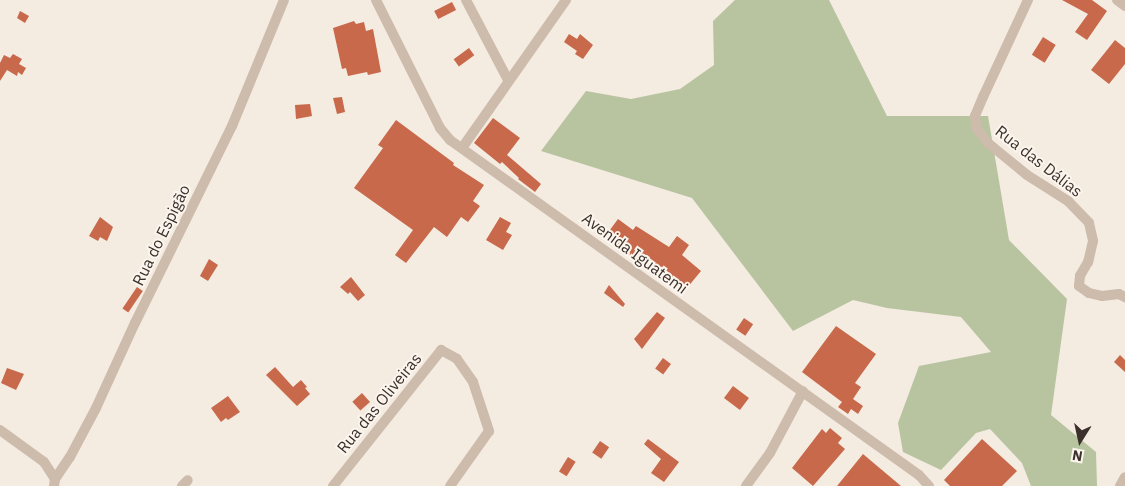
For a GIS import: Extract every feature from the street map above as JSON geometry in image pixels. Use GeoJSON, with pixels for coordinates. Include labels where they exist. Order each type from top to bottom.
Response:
{"type":"FeatureCollection","features":[{"type":"Feature","properties":{"kind":"street","name":"Rua do Espigão"},"geometry":{"type":"LineString","coordinates":[[55,482],[96,408],[135,323],[232,126],[284,0]]}},
{"type":"Feature","properties":{"kind":"street","name":"Avenida Iguatemi"},"geometry":{"type":"LineString","coordinates":[[376,0],[440,128],[450,140],[919,475],[929,486]]}},
{"type":"Feature","properties":{"kind":"street"},"geometry":{"type":"LineString","coordinates":[[466,0],[508,80]]}},
{"type":"Feature","properties":{"kind":"street"},"geometry":{"type":"LineString","coordinates":[[462,148],[566,0]]}},
{"type":"Feature","properties":{"kind":"street","name":"Rua das Dálias"},"geometry":{"type":"LineString","coordinates":[[1028,0],[975,116],[977,129],[988,143],[1027,175],[1068,201],[1089,223],[1093,241],[1088,262],[1080,276],[1079,286],[1089,293],[1102,296],[1119,294],[1125,297]]}},
{"type":"Feature","properties":{"kind":"street"},"geometry":{"type":"LineString","coordinates":[[1117,0],[1125,6]]}},
{"type":"Feature","properties":{"kind":"street","name":"Rua das Oliveiras"},"geometry":{"type":"LineString","coordinates":[[333,486],[441,350],[457,359],[473,382],[489,431],[450,486]]}},
{"type":"Feature","properties":{"kind":"street"},"geometry":{"type":"LineString","coordinates":[[746,486],[770,453],[802,391]]}},
{"type":"Feature","properties":{"kind":"street"},"geometry":{"type":"LineString","coordinates":[[0,430],[44,462],[55,482]]}},
{"type":"Feature","properties":{"kind":"street"},"geometry":{"type":"LineString","coordinates":[[1120,486],[1125,477]]}},
{"type":"Feature","properties":{"kind":"green space"},"geometry":{"type":"Polygon","coordinates":[[[735,0],[829,0],[887,116],[988,116],[1009,240],[1067,299],[1051,415],[1096,452],[1097,486],[1031,486],[1022,463],[990,429],[976,433],[941,470],[903,452],[898,423],[919,366],[991,352],[961,317],[887,308],[853,300],[793,331],[692,198],[541,151],[586,91],[631,99],[680,89],[714,65],[713,21],[735,0]]]}},
{"type":"Feature","properties":{"kind":"building"},"geometry":{"type":"Polygon","coordinates":[[[1062,0],[1092,0],[1107,11],[1087,40],[1075,32],[1088,14],[1062,0]]]}},
{"type":"Feature","properties":{"kind":"building"},"geometry":{"type":"Polygon","coordinates":[[[452,2],[456,10],[438,19],[434,11],[452,2]]]}},
{"type":"Feature","properties":{"kind":"building"},"geometry":{"type":"Polygon","coordinates":[[[20,11],[29,16],[25,23],[17,18],[20,11]]]}},
{"type":"Feature","properties":{"kind":"building"},"geometry":{"type":"Polygon","coordinates":[[[354,21],[356,24],[364,22],[366,31],[373,29],[381,72],[368,75],[367,72],[348,76],[346,68],[342,69],[333,28],[354,21]]]}},
{"type":"Feature","properties":{"kind":"building"},"geometry":{"type":"Polygon","coordinates":[[[569,34],[577,39],[580,34],[593,45],[583,59],[575,54],[577,51],[564,42],[569,34]]]}},
{"type":"Feature","properties":{"kind":"building"},"geometry":{"type":"Polygon","coordinates":[[[1043,37],[1056,45],[1045,63],[1032,55],[1043,37]]]}},
{"type":"Feature","properties":{"kind":"building"},"geometry":{"type":"Polygon","coordinates":[[[1115,40],[1125,48],[1125,64],[1109,84],[1091,70],[1115,40]]]}},
{"type":"Feature","properties":{"kind":"building"},"geometry":{"type":"Polygon","coordinates":[[[469,48],[474,55],[459,66],[454,59],[469,48]]]}},
{"type":"Feature","properties":{"kind":"building"},"geometry":{"type":"Polygon","coordinates":[[[13,54],[22,59],[19,64],[26,68],[22,75],[18,72],[17,76],[7,70],[0,81],[0,63],[4,55],[10,58],[13,54]]]}},
{"type":"Feature","properties":{"kind":"building"},"geometry":{"type":"Polygon","coordinates":[[[342,97],[345,112],[337,114],[333,98],[342,97]]]}},
{"type":"Feature","properties":{"kind":"building"},"geometry":{"type":"Polygon","coordinates":[[[310,104],[312,116],[296,119],[295,105],[310,104]]]}},
{"type":"Feature","properties":{"kind":"building"},"geometry":{"type":"Polygon","coordinates":[[[493,118],[520,138],[507,155],[541,184],[535,192],[518,179],[502,162],[500,164],[474,143],[493,118]]]}},
{"type":"Feature","properties":{"kind":"building"},"geometry":{"type":"Polygon","coordinates":[[[396,120],[454,163],[453,165],[484,185],[473,201],[480,206],[468,222],[461,217],[447,237],[434,227],[406,263],[395,255],[413,230],[354,188],[383,148],[378,145],[396,120]]]}},
{"type":"Feature","properties":{"kind":"building"},"geometry":{"type":"Polygon","coordinates":[[[100,217],[113,227],[107,241],[100,237],[98,241],[89,236],[100,217]]]}},
{"type":"Feature","properties":{"kind":"building"},"geometry":{"type":"Polygon","coordinates":[[[500,217],[511,223],[506,232],[512,235],[503,250],[486,240],[500,217]]]}},
{"type":"Feature","properties":{"kind":"building"},"geometry":{"type":"Polygon","coordinates":[[[618,219],[633,230],[636,226],[669,247],[677,236],[689,245],[682,255],[701,271],[682,294],[629,254],[628,256],[604,238],[618,219]]]}},
{"type":"Feature","properties":{"kind":"building"},"geometry":{"type":"Polygon","coordinates":[[[209,259],[218,265],[208,281],[200,276],[209,259]]]}},
{"type":"Feature","properties":{"kind":"building"},"geometry":{"type":"Polygon","coordinates":[[[351,277],[365,295],[358,301],[350,292],[348,294],[340,287],[351,277]]]}},
{"type":"Feature","properties":{"kind":"building"},"geometry":{"type":"Polygon","coordinates":[[[609,285],[625,304],[623,307],[604,293],[609,285]]]}},
{"type":"Feature","properties":{"kind":"building"},"geometry":{"type":"Polygon","coordinates":[[[137,287],[143,291],[128,312],[122,309],[137,287]]]}},
{"type":"Feature","properties":{"kind":"building"},"geometry":{"type":"Polygon","coordinates":[[[657,312],[665,318],[642,349],[634,339],[657,312]]]}},
{"type":"Feature","properties":{"kind":"building"},"geometry":{"type":"Polygon","coordinates":[[[744,318],[753,324],[745,336],[736,330],[744,318]]]}},
{"type":"Feature","properties":{"kind":"building"},"geometry":{"type":"Polygon","coordinates":[[[836,326],[876,354],[855,383],[861,387],[853,399],[863,406],[858,414],[851,409],[848,414],[838,407],[842,402],[802,372],[836,326]]]}},
{"type":"Feature","properties":{"kind":"building"},"geometry":{"type":"Polygon","coordinates":[[[1120,355],[1125,360],[1125,372],[1114,362],[1120,355]]]}},
{"type":"Feature","properties":{"kind":"building"},"geometry":{"type":"Polygon","coordinates":[[[663,358],[671,364],[663,374],[655,368],[663,358]]]}},
{"type":"Feature","properties":{"kind":"building"},"geometry":{"type":"Polygon","coordinates":[[[275,367],[293,387],[301,380],[307,387],[305,388],[310,394],[297,406],[266,375],[275,367]]]}},
{"type":"Feature","properties":{"kind":"building"},"geometry":{"type":"Polygon","coordinates":[[[7,368],[24,374],[16,390],[1,383],[7,368]]]}},
{"type":"Feature","properties":{"kind":"building"},"geometry":{"type":"Polygon","coordinates":[[[733,386],[749,398],[740,410],[724,398],[733,386]]]}},
{"type":"Feature","properties":{"kind":"building"},"geometry":{"type":"Polygon","coordinates":[[[362,393],[370,402],[360,411],[352,402],[362,393]]]}},
{"type":"Feature","properties":{"kind":"building"},"geometry":{"type":"Polygon","coordinates":[[[228,396],[240,412],[221,422],[211,408],[228,396]]]}},
{"type":"Feature","properties":{"kind":"building"},"geometry":{"type":"Polygon","coordinates":[[[830,428],[842,438],[838,443],[845,449],[813,486],[792,468],[822,429],[826,433],[830,428]]]}},
{"type":"Feature","properties":{"kind":"building"},"geometry":{"type":"Polygon","coordinates":[[[648,439],[679,462],[664,482],[651,473],[661,459],[644,444],[648,439]]]}},
{"type":"Feature","properties":{"kind":"building"},"geometry":{"type":"Polygon","coordinates":[[[982,439],[1017,471],[1002,486],[950,486],[944,480],[982,439]]]}},
{"type":"Feature","properties":{"kind":"building"},"geometry":{"type":"Polygon","coordinates":[[[600,441],[609,447],[601,459],[592,453],[600,441]]]}},
{"type":"Feature","properties":{"kind":"building"},"geometry":{"type":"Polygon","coordinates":[[[863,454],[876,465],[901,486],[837,486],[863,454]]]}},
{"type":"Feature","properties":{"kind":"building"},"geometry":{"type":"Polygon","coordinates":[[[568,457],[576,462],[567,476],[559,471],[568,457]]]}}]}
